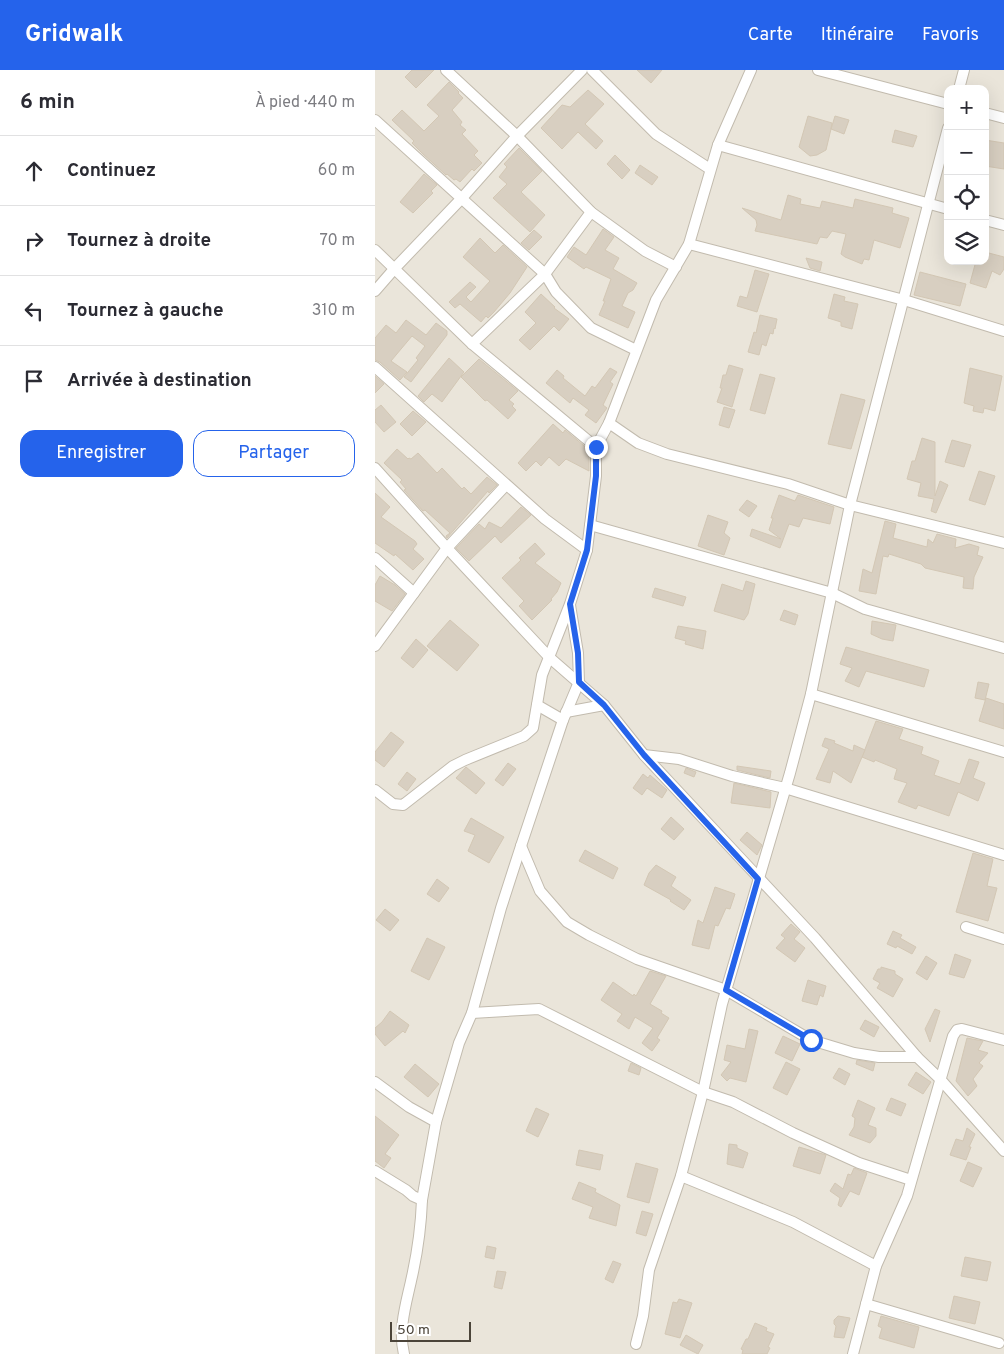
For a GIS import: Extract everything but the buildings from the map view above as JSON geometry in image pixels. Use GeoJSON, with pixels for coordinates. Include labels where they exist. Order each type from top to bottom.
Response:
{"type":"FeatureCollection","features":[{"type":"Feature","properties":{"kind":"street"},"geometry":{"type":"LineString","coordinates":[[446,70],[517,136],[591,212],[645,251],[676,267]]}},
{"type":"Feature","properties":{"kind":"street"},"geometry":{"type":"LineString","coordinates":[[375,291],[517,136],[582,70]]}},
{"type":"Feature","properties":{"kind":"street"},"geometry":{"type":"LineString","coordinates":[[592,70],[657,134],[710,169]]}},
{"type":"Feature","properties":{"kind":"street"},"geometry":{"type":"LineString","coordinates":[[375,790],[393,804],[403,805],[453,766],[530,732],[535,722],[542,675],[570,604],[587,550],[596,476],[596,447],[609,423],[656,300],[689,244],[718,146],[751,70]]}},
{"type":"Feature","properties":{"kind":"street"},"geometry":{"type":"LineString","coordinates":[[818,70],[944,103]]}},
{"type":"Feature","properties":{"kind":"street"},"geometry":{"type":"LineString","coordinates":[[960,85],[964,70]]}},
{"type":"Feature","properties":{"kind":"street"},"geometry":{"type":"LineString","coordinates":[[989,115],[1004,118]]}},
{"type":"Feature","properties":{"kind":"street"},"geometry":{"type":"LineString","coordinates":[[375,120],[545,274],[556,292],[591,328],[637,350]]}},
{"type":"Feature","properties":{"kind":"street"},"geometry":{"type":"LineString","coordinates":[[636,1344],[643,1316],[649,1270],[681,1176],[703,1092],[726,990],[791,773],[811,694],[850,505],[947,130]]}},
{"type":"Feature","properties":{"kind":"street"},"geometry":{"type":"LineString","coordinates":[[718,146],[944,208]]}},
{"type":"Feature","properties":{"kind":"street"},"geometry":{"type":"LineString","coordinates":[[472,344],[545,274],[591,212]]}},
{"type":"Feature","properties":{"kind":"street"},"geometry":{"type":"LineString","coordinates":[[989,221],[1004,226]]}},
{"type":"Feature","properties":{"kind":"street"},"geometry":{"type":"LineString","coordinates":[[689,244],[903,300],[1004,331]]}},
{"type":"Feature","properties":{"kind":"street"},"geometry":{"type":"LineString","coordinates":[[375,250],[472,344],[596,447]]}},
{"type":"Feature","properties":{"kind":"street"},"geometry":{"type":"LineString","coordinates":[[375,367],[545,519],[587,550]]}},
{"type":"Feature","properties":{"kind":"street"},"geometry":{"type":"LineString","coordinates":[[609,423],[638,443],[667,454],[788,484],[850,505],[1004,543]]}},
{"type":"Feature","properties":{"kind":"street"},"geometry":{"type":"LineString","coordinates":[[375,468],[550,658],[604,705],[644,755],[815,938],[917,1057],[940,1079],[1004,1151]]}},
{"type":"Feature","properties":{"kind":"street"},"geometry":{"type":"LineString","coordinates":[[375,646],[447,548],[506,485]]}},
{"type":"Feature","properties":{"kind":"street"},"geometry":{"type":"LineString","coordinates":[[590,525],[832,593],[865,609],[1004,648]]}},
{"type":"Feature","properties":{"kind":"street"},"geometry":{"type":"LineString","coordinates":[[375,558],[414,593]]}},
{"type":"Feature","properties":{"kind":"street"},"geometry":{"type":"LineString","coordinates":[[402,1352],[403,1318],[417,1250],[422,1200],[436,1122],[459,1042],[472,1013],[501,908],[521,846],[564,716],[579,682],[578,653],[570,604]]}},
{"type":"Feature","properties":{"kind":"street"},"geometry":{"type":"LineString","coordinates":[[811,694],[1004,752]]}},
{"type":"Feature","properties":{"kind":"street"},"geometry":{"type":"LineString","coordinates":[[537,706],[564,716],[604,705]]}},
{"type":"Feature","properties":{"kind":"street"},"geometry":{"type":"LineString","coordinates":[[644,755],[679,759],[732,776],[785,788],[1004,855]]}},
{"type":"Feature","properties":{"kind":"street"},"geometry":{"type":"LineString","coordinates":[[521,846],[540,891],[567,922],[589,935],[637,959],[726,990],[811,1040],[871,1056],[917,1057]]}},
{"type":"Feature","properties":{"kind":"street"},"geometry":{"type":"LineString","coordinates":[[966,928],[1004,939]]}},
{"type":"Feature","properties":{"kind":"street"},"geometry":{"type":"LineString","coordinates":[[472,1013],[539,1009],[703,1092],[733,1102],[793,1133],[859,1163],[911,1180]]}},
{"type":"Feature","properties":{"kind":"street"},"geometry":{"type":"LineString","coordinates":[[853,1354],[877,1266],[907,1196],[953,1036],[957,1030],[962,1029],[1004,1040]]}},
{"type":"Feature","properties":{"kind":"street"},"geometry":{"type":"LineString","coordinates":[[375,1082],[409,1107],[436,1122]]}},
{"type":"Feature","properties":{"kind":"street"},"geometry":{"type":"LineString","coordinates":[[375,1170],[422,1200]]}},
{"type":"Feature","properties":{"kind":"street"},"geometry":{"type":"LineString","coordinates":[[681,1176],[793,1222],[877,1266]]}},
{"type":"Feature","properties":{"kind":"street"},"geometry":{"type":"LineString","coordinates":[[866,1304],[999,1343]]}},
{"type":"Feature","properties":{"kind":"shaded area"},"geometry":{"type":"Polygon","coordinates":[[[375,70],[1004,70],[1004,1354],[375,1354],[375,70]]]}},
{"type":"Feature","properties":{"kind":"route"},"geometry":{"type":"LineString","coordinates":[[596,447],[596,476],[587,550],[570,604],[577,642],[579,682],[604,705],[644,755],[758,879],[726,990],[811,1040]]}}]}
